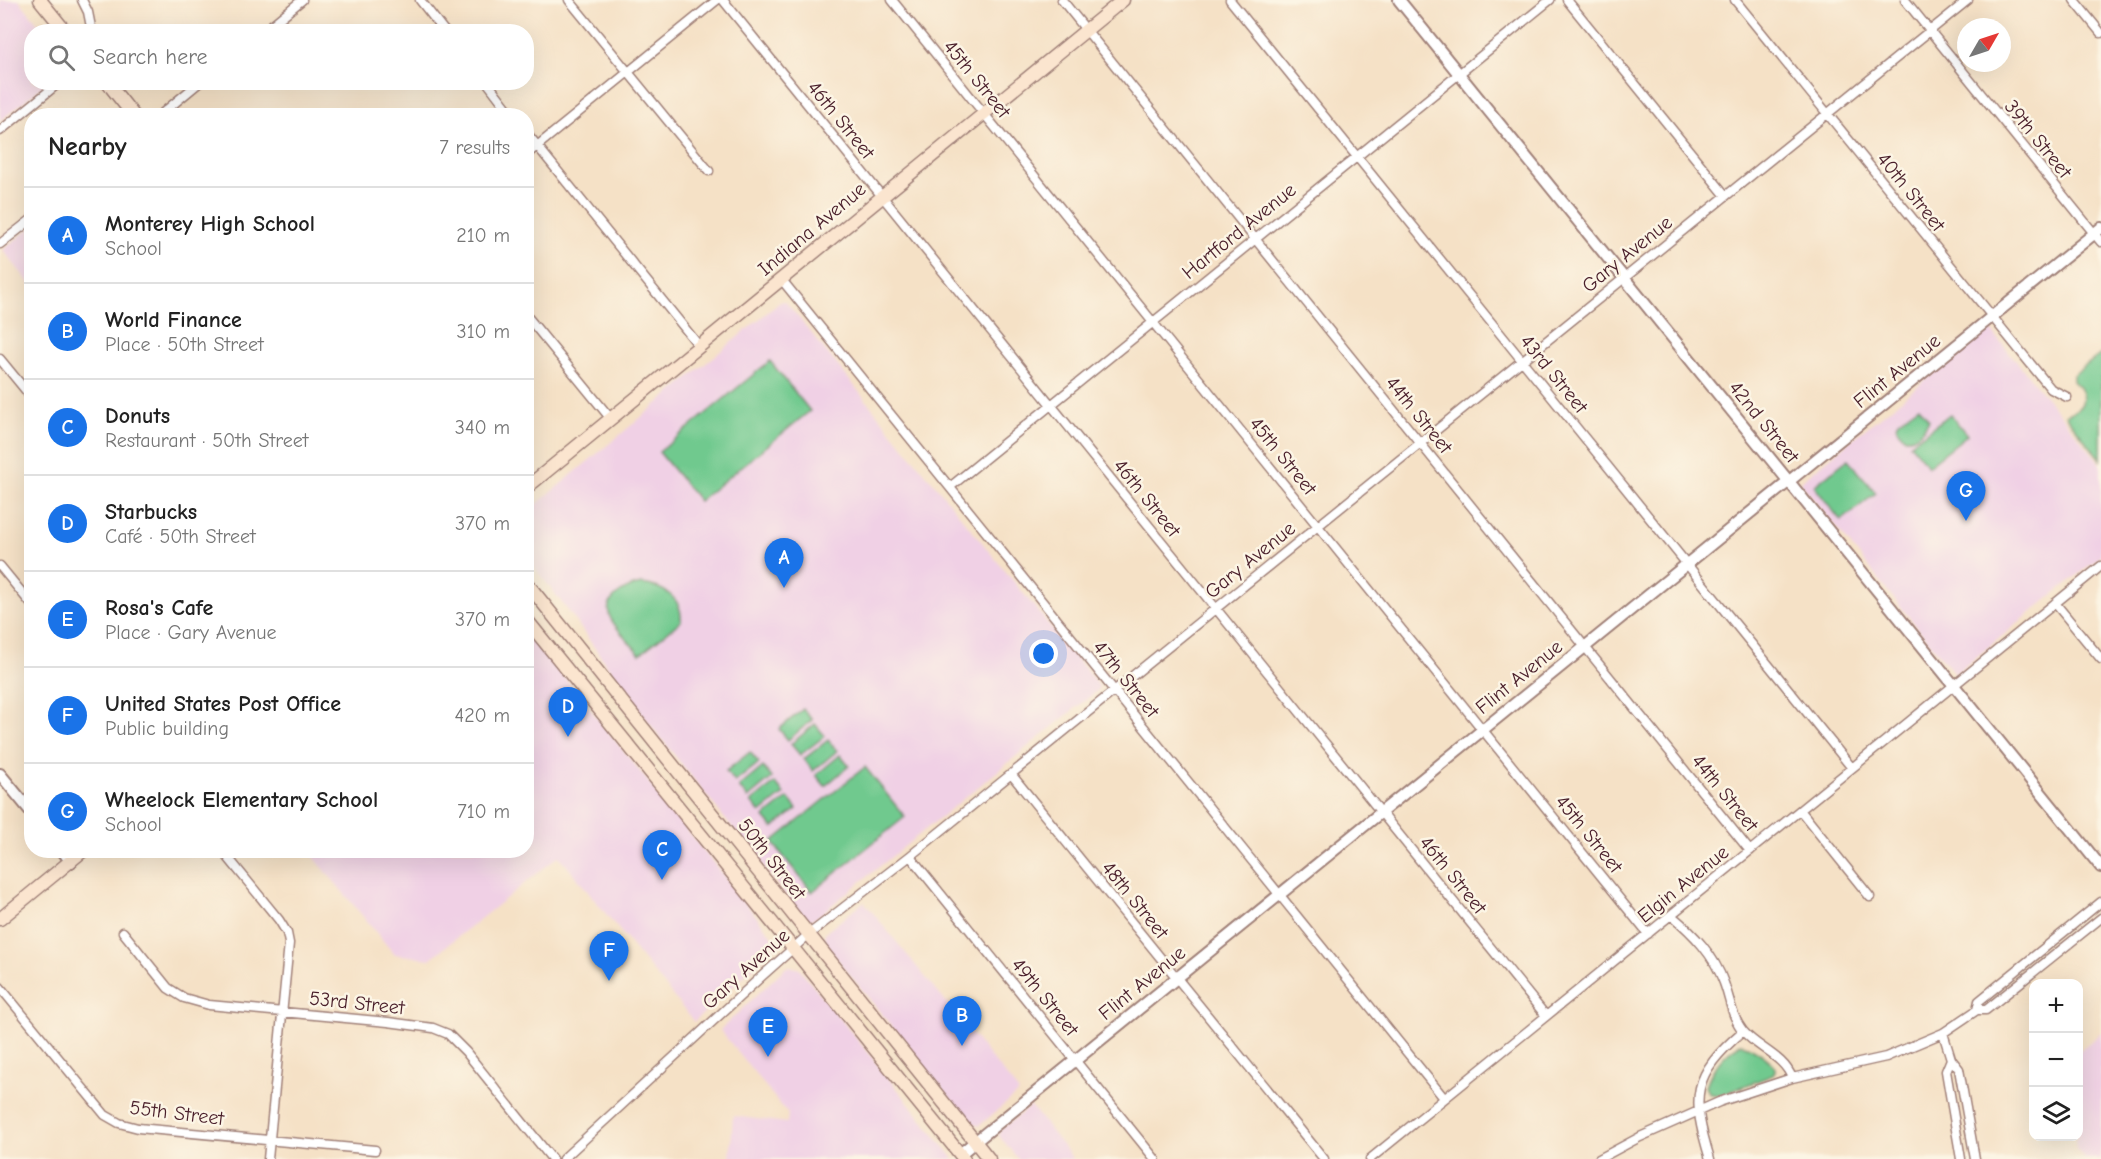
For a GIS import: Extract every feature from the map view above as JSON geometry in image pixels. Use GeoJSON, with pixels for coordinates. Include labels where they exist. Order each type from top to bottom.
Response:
{"type":"FeatureCollection","features":[{"type":"Feature","properties":{"kind":"main road"},"geometry":{"type":"LineString","coordinates":[[40,0],[60,24]]}},
{"type":"Feature","properties":{"kind":"main road","name":"Indiana Avenue"},"geometry":{"type":"LineString","coordinates":[[534,482],[1123,0]]}},
{"type":"Feature","properties":{"kind":"main road"},"geometry":{"type":"LineString","coordinates":[[113,90],[128,108]]}},
{"type":"Feature","properties":{"kind":"main road","name":"50th Street"},"geometry":{"type":"LineString","coordinates":[[534,592],[989,1159]]}},
{"type":"Feature","properties":{"kind":"main road","name":"50th Street"},"geometry":{"type":"LineString","coordinates":[[534,628],[962,1157]]}},
{"type":"Feature","properties":{"kind":"main road"},"geometry":{"type":"LineString","coordinates":[[0,919],[75,858]]}},
{"type":"Feature","properties":{"kind":"street"},"geometry":{"type":"LineString","coordinates":[[82,0],[90,24]]}},
{"type":"Feature","properties":{"kind":"street"},"geometry":{"type":"LineString","coordinates":[[273,24],[302,0]]}},
{"type":"Feature","properties":{"kind":"street"},"geometry":{"type":"LineString","coordinates":[[420,0],[440,24]]}},
{"type":"Feature","properties":{"kind":"street"},"geometry":{"type":"LineString","coordinates":[[569,0],[709,171]]}},
{"type":"Feature","properties":{"kind":"street"},"geometry":{"type":"LineString","coordinates":[[534,149],[717,0]]}},
{"type":"Feature","properties":{"kind":"street","name":"46th Street"},"geometry":{"type":"LineString","coordinates":[[723,0],[1546,1016]]}},
{"type":"Feature","properties":{"kind":"street","name":"45th Street"},"geometry":{"type":"LineString","coordinates":[[892,0],[1648,934]]}},
{"type":"Feature","properties":{"kind":"street","name":"44th Street"},"geometry":{"type":"LineString","coordinates":[[1062,0],[1750,851]]}},
{"type":"Feature","properties":{"kind":"street","name":"43rd Street"},"geometry":{"type":"LineString","coordinates":[[1230,0],[1852,768]]}},
{"type":"Feature","properties":{"kind":"street","name":"42nd Street"},"geometry":{"type":"LineString","coordinates":[[1399,0],[2101,867]]}},
{"type":"Feature","properties":{"kind":"street","name":"Hartford Avenue"},"geometry":{"type":"LineString","coordinates":[[950,487],[1550,0]]}},
{"type":"Feature","properties":{"kind":"street"},"geometry":{"type":"LineString","coordinates":[[1567,0],[1726,196]]}},
{"type":"Feature","properties":{"kind":"street","name":"40th Street"},"geometry":{"type":"LineString","coordinates":[[1735,0],[2051,389],[2067,397]]}},
{"type":"Feature","properties":{"kind":"street","name":"39th Street"},"geometry":{"type":"LineString","coordinates":[[1905,0],[2099,235]]}},
{"type":"Feature","properties":{"kind":"street","name":"Gary Avenue"},"geometry":{"type":"LineString","coordinates":[[563,1159],[808,935],[910,856],[1968,0]]}},
{"type":"Feature","properties":{"kind":"street"},"geometry":{"type":"LineString","coordinates":[[2074,0],[2101,33]]}},
{"type":"Feature","properties":{"kind":"street"},"geometry":{"type":"LineString","coordinates":[[28,108],[50,90]]}},
{"type":"Feature","properties":{"kind":"street"},"geometry":{"type":"LineString","coordinates":[[169,108],[190,90]]}},
{"type":"Feature","properties":{"kind":"street"},"geometry":{"type":"LineString","coordinates":[[493,90],[507,108]]}},
{"type":"Feature","properties":{"kind":"street"},"geometry":{"type":"LineString","coordinates":[[0,131],[24,111]]}},
{"type":"Feature","properties":{"kind":"street"},"geometry":{"type":"LineString","coordinates":[[534,141],[700,347]]}},
{"type":"Feature","properties":{"kind":"street"},"geometry":{"type":"LineString","coordinates":[[0,244],[24,225]]}},
{"type":"Feature","properties":{"kind":"street","name":"Flint Avenue"},"geometry":{"type":"LineString","coordinates":[[962,1157],[975,1142],[1687,564],[1992,317],[2099,235]]}},
{"type":"Feature","properties":{"kind":"street","name":"47th Street"},"geometry":{"type":"LineString","coordinates":[[782,280],[1444,1098]]}},
{"type":"Feature","properties":{"kind":"street"},"geometry":{"type":"LineString","coordinates":[[534,325],[611,419]]}},
{"type":"Feature","properties":{"kind":"street"},"geometry":{"type":"LineString","coordinates":[[0,359],[24,388]]}},
{"type":"Feature","properties":{"kind":"street"},"geometry":{"type":"LineString","coordinates":[[0,566],[24,595]]}},
{"type":"Feature","properties":{"kind":"street","name":"Elgin Avenue"},"geometry":{"type":"LineString","coordinates":[[1370,1159],[2101,566]]}},
{"type":"Feature","properties":{"kind":"street"},"geometry":{"type":"LineString","coordinates":[[2055,603],[2101,659]]}},
{"type":"Feature","properties":{"kind":"street"},"geometry":{"type":"LineString","coordinates":[[0,774],[24,803]]}},
{"type":"Feature","properties":{"kind":"street","name":"48th Street"},"geometry":{"type":"LineString","coordinates":[[1011,774],[1324,1159]]}},
{"type":"Feature","properties":{"kind":"street"},"geometry":{"type":"LineString","coordinates":[[1800,810],[1870,897]]}},
{"type":"Feature","properties":{"kind":"street","name":"49th Street"},"geometry":{"type":"LineString","coordinates":[[910,856],[1155,1159]]}},
{"type":"Feature","properties":{"kind":"street"},"geometry":{"type":"LineString","coordinates":[[68,858],[71,862]]}},
{"type":"Feature","properties":{"kind":"street","name":"53rd Street"},"geometry":{"type":"LineString","coordinates":[[229,858],[287,933],[289,945],[283,1011],[433,1028],[448,1035],[466,1052],[552,1159]]}},
{"type":"Feature","properties":{"kind":"street"},"geometry":{"type":"LineString","coordinates":[[1977,1010],[1979,1001],[2101,902]]}},
{"type":"Feature","properties":{"kind":"street"},"geometry":{"type":"LineString","coordinates":[[1671,915],[1698,940],[1718,968],[1735,1017],[1743,1031],[1784,1065],[1792,1078]]}},
{"type":"Feature","properties":{"kind":"street"},"geometry":{"type":"LineString","coordinates":[[1599,1159],[1697,1111],[1742,1094],[1792,1078],[1886,1057],[1943,1033],[1977,1010],[1986,1010],[2101,918]]}},
{"type":"Feature","properties":{"kind":"street"},"geometry":{"type":"LineString","coordinates":[[123,932],[168,988],[184,998],[209,1005],[283,1011],[268,1159]]}},
{"type":"Feature","properties":{"kind":"street"},"geometry":{"type":"LineString","coordinates":[[2010,975],[2018,984]]}},
{"type":"Feature","properties":{"kind":"street","name":"55th Street"},"geometry":{"type":"LineString","coordinates":[[0,987],[105,1115],[119,1123],[138,1128],[375,1150]]}},
{"type":"Feature","properties":{"kind":"street"},"geometry":{"type":"LineString","coordinates":[[1710,1159],[1697,1111],[1699,1089],[1708,1067],[1743,1031]]}},
{"type":"Feature","properties":{"kind":"street"},"geometry":{"type":"LineString","coordinates":[[1943,1033],[1951,1059],[1959,1069],[1975,1159]]}},
{"type":"Feature","properties":{"kind":"street"},"geometry":{"type":"LineString","coordinates":[[1951,1059],[1946,1071],[1961,1159]]}},
{"type":"Feature","properties":{"kind":"shaded area"},"geometry":{"type":"Polygon","coordinates":[[[0,0],[19,0],[38,24],[24,24],[24,90],[38,90],[0,121],[0,0]]]}},
{"type":"Feature","properties":{"kind":"shaded area"},"geometry":{"type":"Polygon","coordinates":[[[24,233],[24,276],[3,250],[24,233]]]}},
{"type":"Feature","properties":{"kind":"shaded area"},"geometry":{"type":"Polygon","coordinates":[[[785,301],[1099,686],[1098,690],[816,918],[810,920],[803,917],[637,708],[573,617],[534,567],[534,506],[780,302],[785,301]]]}},
{"type":"Feature","properties":{"kind":"shaded area"},"geometry":{"type":"Polygon","coordinates":[[[1990,329],[2101,464],[2101,556],[1955,674],[1801,484],[1801,481],[1990,329]]]}},
{"type":"Feature","properties":{"kind":"shaded area"},"geometry":{"type":"Polygon","coordinates":[[[534,639],[775,940],[773,949],[694,1022],[559,856],[430,959],[394,954],[315,858],[534,858],[534,639]]]}},
{"type":"Feature","properties":{"kind":"shaded area"},"geometry":{"type":"Polygon","coordinates":[[[864,902],[1019,1092],[979,1126],[969,1122],[825,944],[825,933],[864,902]]]}},
{"type":"Feature","properties":{"kind":"shaded area"},"geometry":{"type":"Polygon","coordinates":[[[790,966],[800,969],[954,1159],[730,1159],[733,1116],[787,1123],[788,1114],[720,1030],[785,968],[790,966]]]}},
{"type":"Feature","properties":{"kind":"shaded area"},"geometry":{"type":"Polygon","coordinates":[[[2101,1033],[2101,1159],[2084,1159],[2076,1149],[2075,1141],[2083,1141],[2083,1048],[2101,1033]]]}},
{"type":"Feature","properties":{"kind":"shaded area"},"geometry":{"type":"Polygon","coordinates":[[[1031,1106],[1073,1159],[1018,1159],[999,1136],[1000,1130],[1031,1106]]]}},
{"type":"Feature","properties":{"kind":"green space"},"geometry":{"type":"Polygon","coordinates":[[[2101,354],[2101,460],[2065,415],[2079,408],[2083,401],[2079,388],[2073,381],[2073,375],[2101,354]]]}},
{"type":"Feature","properties":{"kind":"green space"},"geometry":{"type":"Polygon","coordinates":[[[770,361],[810,411],[699,501],[659,452],[770,361]]]}},
{"type":"Feature","properties":{"kind":"green space"},"geometry":{"type":"Polygon","coordinates":[[[1919,406],[1929,420],[1916,436],[1905,438],[1896,425],[1919,406]]]}},
{"type":"Feature","properties":{"kind":"green space"},"geometry":{"type":"Polygon","coordinates":[[[1950,414],[1967,435],[1928,466],[1910,444],[1950,414]]]}},
{"type":"Feature","properties":{"kind":"green space"},"geometry":{"type":"Polygon","coordinates":[[[1848,459],[1876,493],[1841,521],[1814,486],[1848,459]]]}},
{"type":"Feature","properties":{"kind":"green space"},"geometry":{"type":"Polygon","coordinates":[[[641,584],[656,587],[670,594],[679,605],[681,621],[640,654],[615,625],[608,610],[617,594],[641,584]]]}},
{"type":"Feature","properties":{"kind":"green space"},"geometry":{"type":"Polygon","coordinates":[[[803,709],[812,720],[788,740],[779,729],[803,709]]]}},
{"type":"Feature","properties":{"kind":"green space"},"geometry":{"type":"Polygon","coordinates":[[[815,724],[825,736],[800,755],[791,744],[815,724]]]}},
{"type":"Feature","properties":{"kind":"green space"},"geometry":{"type":"Polygon","coordinates":[[[828,740],[837,751],[813,771],[804,759],[828,740]]]}},
{"type":"Feature","properties":{"kind":"green space"},"geometry":{"type":"Polygon","coordinates":[[[750,752],[759,763],[735,782],[726,771],[750,752]]]}},
{"type":"Feature","properties":{"kind":"green space"},"geometry":{"type":"Polygon","coordinates":[[[840,755],[849,766],[825,786],[816,775],[840,755]]]}},
{"type":"Feature","properties":{"kind":"green space"},"geometry":{"type":"Polygon","coordinates":[[[763,767],[772,778],[748,798],[739,787],[763,767]]]}},
{"type":"Feature","properties":{"kind":"green space"},"geometry":{"type":"Polygon","coordinates":[[[865,767],[905,817],[812,892],[772,842],[865,767]]]}},
{"type":"Feature","properties":{"kind":"green space"},"geometry":{"type":"Polygon","coordinates":[[[775,783],[784,794],[760,813],[751,802],[775,783]]]}},
{"type":"Feature","properties":{"kind":"green space"},"geometry":{"type":"Polygon","coordinates":[[[788,798],[797,809],[773,828],[764,817],[788,798]]]}},
{"type":"Feature","properties":{"kind":"green space"},"geometry":{"type":"Polygon","coordinates":[[[1740,1044],[1768,1059],[1775,1067],[1773,1075],[1721,1095],[1710,1094],[1706,1087],[1715,1068],[1729,1052],[1740,1044]]]}},
{"type":"Feature","properties":{"kind":"place","name":"Wheelock Elementary School"},"geometry":{"type":"Point","coordinates":[1966,521]}},
{"type":"Feature","properties":{"kind":"place","name":"Monterey High School"},"geometry":{"type":"Point","coordinates":[784,588]}},
{"type":"Feature","properties":{"kind":"place","name":"Starbucks"},"geometry":{"type":"Point","coordinates":[568,737]}},
{"type":"Feature","properties":{"kind":"place","name":"Donuts"},"geometry":{"type":"Point","coordinates":[662,880]}},
{"type":"Feature","properties":{"kind":"place","name":"United States Post Office"},"geometry":{"type":"Point","coordinates":[609,981]}},
{"type":"Feature","properties":{"kind":"place","name":"World Finance"},"geometry":{"type":"Point","coordinates":[962,1046]}},
{"type":"Feature","properties":{"kind":"place","name":"Rosa's Cafe"},"geometry":{"type":"Point","coordinates":[768,1057]}}]}
